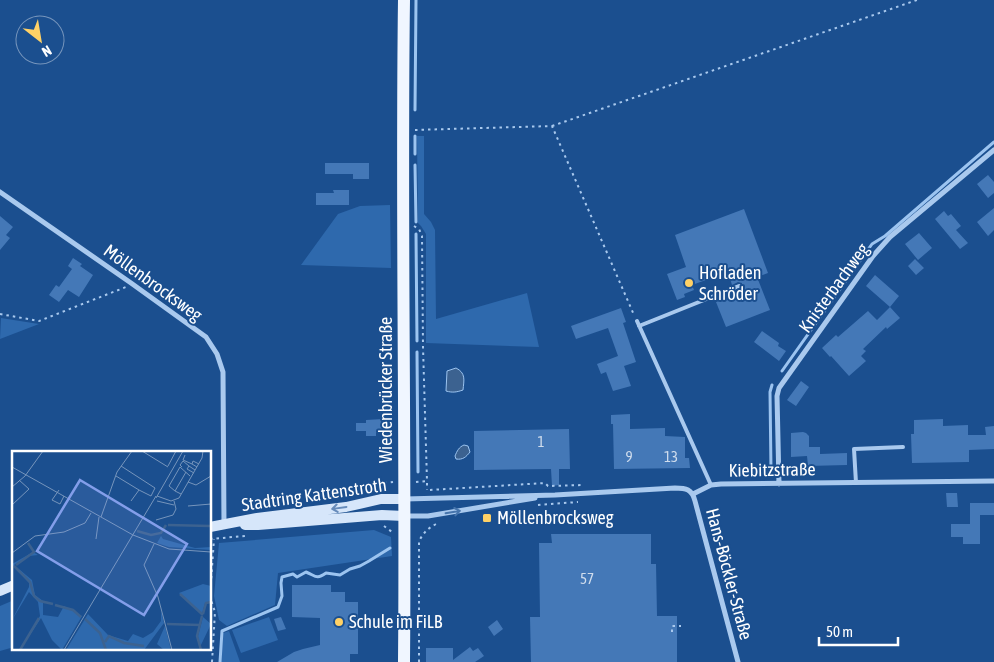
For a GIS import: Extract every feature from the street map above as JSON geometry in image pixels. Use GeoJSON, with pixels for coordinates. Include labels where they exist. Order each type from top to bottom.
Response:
{"type":"FeatureCollection","features":[{"type":"Feature","properties":{"kind":"main road","name":"Wiedenbrücker Straße"},"geometry":{"type":"LineString","coordinates":[[404,0],[403,124],[408,225],[404,662]]}},
{"type":"Feature","properties":{"kind":"main road","name":"Stadtring Kattenstroth"},"geometry":{"type":"LineString","coordinates":[[211,527],[257,518],[346,507],[381,499],[404,499]]}},
{"type":"Feature","properties":{"kind":"main road","name":"Stadtring Kattenstroth"},"geometry":{"type":"LineString","coordinates":[[226,524],[258,525],[382,515],[404,516]]}},
{"type":"Feature","properties":{"kind":"main road"},"geometry":{"type":"LineString","coordinates":[[0,591],[12,586]]}},
{"type":"Feature","properties":{"kind":"street","name":"Knisterbachweg"},"geometry":{"type":"LineString","coordinates":[[779,484],[776,396],[779,388],[873,256],[890,237],[994,150]]}},
{"type":"Feature","properties":{"kind":"street","name":"Möllenbrocksweg"},"geometry":{"type":"LineString","coordinates":[[0,192],[206,337],[217,354],[223,372],[226,524]]}},
{"type":"Feature","properties":{"kind":"street","name":"Kiebitzstraße"},"geometry":{"type":"LineString","coordinates":[[693,494],[711,485],[994,481]]}},
{"type":"Feature","properties":{"kind":"street"},"geometry":{"type":"LineString","coordinates":[[404,499],[555,495],[674,488],[684,488],[690,490],[693,494]]}},
{"type":"Feature","properties":{"kind":"street","name":"Hans-Böckler-Straße"},"geometry":{"type":"LineString","coordinates":[[693,494],[738,662]]}},
{"type":"Feature","properties":{"kind":"street"},"geometry":{"type":"LineString","coordinates":[[404,516],[428,516],[555,495]]}},
{"type":"Feature","properties":{"kind":"lane"},"geometry":{"type":"LineString","coordinates":[[711,485],[638,324],[739,286]]}},
{"type":"Feature","properties":{"kind":"lane"},"geometry":{"type":"LineString","coordinates":[[856,483],[854,449],[903,447]]}},
{"type":"Feature","properties":{"kind":"path"},"geometry":{"type":"LineString","coordinates":[[403,124],[552,126],[917,0]]}},
{"type":"Feature","properties":{"kind":"path"},"geometry":{"type":"LineString","coordinates":[[552,126],[638,324]]}},
{"type":"Feature","properties":{"kind":"path"},"geometry":{"type":"LineString","coordinates":[[408,225],[419,229],[422,236],[427,490],[545,483],[548,486],[590,484]]}},
{"type":"Feature","properties":{"kind":"path"},"geometry":{"type":"LineString","coordinates":[[0,314],[39,321],[128,287],[131,283]]}},
{"type":"Feature","properties":{"kind":"path"},"geometry":{"type":"LineString","coordinates":[[415,482],[427,481]]}},
{"type":"Feature","properties":{"kind":"path"},"geometry":{"type":"LineString","coordinates":[[382,488],[385,483],[390,482]]}},
{"type":"Feature","properties":{"kind":"path"},"geometry":{"type":"LineString","coordinates":[[531,506],[580,502]]}},
{"type":"Feature","properties":{"kind":"path"},"geometry":{"type":"LineString","coordinates":[[419,662],[419,541],[424,532],[441,522]]}},
{"type":"Feature","properties":{"kind":"path"},"geometry":{"type":"LineString","coordinates":[[382,525],[392,532],[396,532]]}},
{"type":"Feature","properties":{"kind":"path"},"geometry":{"type":"LineString","coordinates":[[211,540],[214,539],[211,582]]}},
{"type":"Feature","properties":{"kind":"path"},"geometry":{"type":"LineString","coordinates":[[211,600],[215,612],[212,662]]}},
{"type":"Feature","properties":{"kind":"path"},"geometry":{"type":"LineString","coordinates":[[672,632],[672,626],[681,626]]}},
{"type":"Feature","properties":{"kind":"shaded area"},"geometry":{"type":"Polygon","coordinates":[[[417,136],[424,136],[424,214],[435,230],[436,319],[527,293],[539,347],[426,343],[426,234],[418,223],[417,136]]]}},
{"type":"Feature","properties":{"kind":"shaded area"},"geometry":{"type":"Polygon","coordinates":[[[390,205],[391,268],[301,265],[338,214],[360,206],[390,205]]]}},
{"type":"Feature","properties":{"kind":"shaded area"},"geometry":{"type":"Polygon","coordinates":[[[1,318],[39,324],[0,339],[1,318]]]}},
{"type":"Feature","properties":{"kind":"shaded area"},"geometry":{"type":"Polygon","coordinates":[[[456,368],[463,375],[463,390],[455,392],[446,391],[447,371],[456,368]]]}},
{"type":"Feature","properties":{"kind":"shaded area"},"geometry":{"type":"Polygon","coordinates":[[[464,445],[468,446],[470,452],[464,458],[456,459],[457,451],[464,445]]]}},
{"type":"Feature","properties":{"kind":"shaded area"},"geometry":{"type":"Polygon","coordinates":[[[374,530],[391,537],[392,556],[278,573],[275,605],[227,626],[219,620],[214,596],[219,543],[374,530]]]}},
{"type":"Feature","properties":{"kind":"shaded area"},"geometry":{"type":"Polygon","coordinates":[[[12,601],[12,648],[0,651],[0,606],[12,601]]]}},
{"type":"Feature","properties":{"kind":"shaded area"},"geometry":{"type":"Polygon","coordinates":[[[269,617],[278,640],[241,653],[232,630],[269,617]]]}},
{"type":"Feature","properties":{"kind":"shaded area"},"geometry":{"type":"Polygon","coordinates":[[[229,631],[240,662],[221,662],[223,633],[229,631]]]}},
{"type":"Feature","properties":{"kind":"building"},"geometry":{"type":"Polygon","coordinates":[[[325,163],[369,163],[369,179],[353,179],[353,174],[325,174],[325,163]]]}},
{"type":"Feature","properties":{"kind":"building"},"geometry":{"type":"Polygon","coordinates":[[[988,175],[994,182],[994,193],[988,198],[977,184],[988,175]]]}},
{"type":"Feature","properties":{"kind":"building"},"geometry":{"type":"Polygon","coordinates":[[[333,190],[349,190],[349,205],[316,205],[316,193],[334,193],[333,190]]]}},
{"type":"Feature","properties":{"kind":"building"},"geometry":{"type":"Polygon","coordinates":[[[994,208],[994,230],[988,236],[977,222],[994,208]]]}},
{"type":"Feature","properties":{"kind":"building"},"geometry":{"type":"Polygon","coordinates":[[[744,209],[768,273],[757,277],[770,310],[726,327],[716,302],[736,295],[735,292],[742,288],[742,283],[738,282],[732,285],[728,272],[692,285],[694,290],[684,294],[685,297],[677,300],[667,274],[686,267],[675,235],[744,209]]]}},
{"type":"Feature","properties":{"kind":"building"},"geometry":{"type":"Polygon","coordinates":[[[944,211],[948,216],[951,214],[961,226],[956,230],[968,243],[960,249],[935,219],[944,211]]]}},
{"type":"Feature","properties":{"kind":"building"},"geometry":{"type":"Polygon","coordinates":[[[0,216],[13,227],[6,235],[10,238],[0,250],[0,216]]]}},
{"type":"Feature","properties":{"kind":"building"},"geometry":{"type":"Polygon","coordinates":[[[919,233],[932,248],[918,260],[905,244],[919,233]]]}},
{"type":"Feature","properties":{"kind":"building"},"geometry":{"type":"Polygon","coordinates":[[[73,258],[82,264],[80,266],[93,275],[79,297],[68,290],[59,302],[49,295],[56,285],[59,287],[72,269],[68,266],[73,258]]]}},
{"type":"Feature","properties":{"kind":"building"},"geometry":{"type":"Polygon","coordinates":[[[915,259],[924,268],[916,275],[908,266],[915,259]]]}},
{"type":"Feature","properties":{"kind":"building"},"geometry":{"type":"Polygon","coordinates":[[[875,275],[899,296],[890,307],[866,286],[875,275]]]}},
{"type":"Feature","properties":{"kind":"building"},"geometry":{"type":"Polygon","coordinates":[[[890,307],[900,318],[887,329],[886,327],[863,349],[866,351],[861,356],[866,361],[849,376],[822,348],[868,311],[877,320],[890,307]]]}},
{"type":"Feature","properties":{"kind":"building"},"geometry":{"type":"Polygon","coordinates":[[[621,308],[626,322],[623,323],[636,362],[624,366],[631,386],[613,391],[606,372],[601,374],[597,364],[618,356],[608,328],[576,339],[571,326],[621,308]]]}},
{"type":"Feature","properties":{"kind":"building"},"geometry":{"type":"Polygon","coordinates":[[[762,331],[779,343],[778,346],[786,351],[779,361],[754,342],[762,331]]]}},
{"type":"Feature","properties":{"kind":"building"},"geometry":{"type":"Polygon","coordinates":[[[801,381],[809,387],[796,406],[787,400],[801,381]]]}},
{"type":"Feature","properties":{"kind":"building"},"geometry":{"type":"Polygon","coordinates":[[[630,414],[630,429],[665,428],[665,436],[685,437],[685,458],[689,458],[690,468],[614,469],[611,415],[630,414]]]}},
{"type":"Feature","properties":{"kind":"building"},"geometry":{"type":"Polygon","coordinates":[[[383,419],[383,433],[376,433],[376,436],[366,436],[366,431],[356,431],[356,423],[366,423],[366,420],[383,419]]]}},
{"type":"Feature","properties":{"kind":"building"},"geometry":{"type":"Polygon","coordinates":[[[943,419],[943,426],[968,425],[968,435],[986,435],[985,427],[994,426],[994,449],[969,450],[969,462],[912,463],[911,434],[914,434],[914,420],[943,419]]]}},
{"type":"Feature","properties":{"kind":"building"},"geometry":{"type":"Polygon","coordinates":[[[569,429],[570,469],[559,469],[559,485],[552,486],[551,469],[474,470],[474,431],[569,429]]]}},
{"type":"Feature","properties":{"kind":"building"},"geometry":{"type":"Polygon","coordinates":[[[803,432],[809,436],[809,447],[820,447],[820,454],[847,453],[847,465],[808,466],[807,456],[791,457],[791,433],[803,432]]]}},
{"type":"Feature","properties":{"kind":"building"},"geometry":{"type":"Polygon","coordinates":[[[946,493],[957,493],[958,507],[947,507],[946,493]]]}},
{"type":"Feature","properties":{"kind":"building"},"geometry":{"type":"Polygon","coordinates":[[[970,503],[994,503],[994,515],[980,515],[980,544],[963,544],[963,537],[951,537],[951,524],[970,524],[970,503]]]}},
{"type":"Feature","properties":{"kind":"building"},"geometry":{"type":"Polygon","coordinates":[[[551,534],[651,534],[651,564],[656,564],[657,616],[677,616],[677,662],[531,662],[530,617],[540,617],[539,543],[552,543],[551,534]]]}},
{"type":"Feature","properties":{"kind":"building","name":"Schule im FiLB"},"geometry":{"type":"Polygon","coordinates":[[[292,585],[331,585],[331,592],[345,592],[345,602],[358,602],[358,654],[350,654],[350,662],[277,662],[294,652],[320,645],[320,618],[292,617],[292,585]]]}},
{"type":"Feature","properties":{"kind":"building"},"geometry":{"type":"Polygon","coordinates":[[[281,617],[286,629],[278,631],[274,619],[281,617]]]}},
{"type":"Feature","properties":{"kind":"building"},"geometry":{"type":"Polygon","coordinates":[[[497,620],[503,629],[494,636],[488,627],[497,620]]]}},
{"type":"Feature","properties":{"kind":"building"},"geometry":{"type":"Polygon","coordinates":[[[470,647],[473,651],[478,648],[484,656],[475,662],[426,662],[426,648],[453,648],[453,660],[470,647]]]}},
{"type":"Feature","properties":{"kind":"waterway"},"geometry":{"type":"LineString","coordinates":[[415,110],[416,0]]}},
{"type":"Feature","properties":{"kind":"waterway"},"geometry":{"type":"LineString","coordinates":[[415,136],[415,154]]}},
{"type":"Feature","properties":{"kind":"waterway"},"geometry":{"type":"LineString","coordinates":[[782,371],[872,244],[885,236],[994,142]]}},
{"type":"Feature","properties":{"kind":"waterway"},"geometry":{"type":"LineString","coordinates":[[415,165],[416,222]]}},
{"type":"Feature","properties":{"kind":"waterway"},"geometry":{"type":"LineString","coordinates":[[416,234],[417,341]]}},
{"type":"Feature","properties":{"kind":"waterway"},"geometry":{"type":"LineString","coordinates":[[417,352],[418,472]]}},
{"type":"Feature","properties":{"kind":"waterway"},"geometry":{"type":"LineString","coordinates":[[771,470],[770,392],[772,385]]}},
{"type":"Feature","properties":{"kind":"waterway"},"geometry":{"type":"LineString","coordinates":[[220,662],[222,631],[278,607],[282,596],[282,577],[293,574],[297,577],[306,572],[318,577],[326,573],[340,575],[360,566],[390,548]]}},
{"type":"Feature","properties":{"kind":"place","name":"Hofladen Schröder"},"geometry":{"type":"Point","coordinates":[689,283]}},
{"type":"Feature","properties":{"kind":"place","name":"Möllenbrocksweg"},"geometry":{"type":"Point","coordinates":[487,518]}},
{"type":"Feature","properties":{"kind":"place","name":"Schule im FiLB"},"geometry":{"type":"Point","coordinates":[339,622]}}]}
